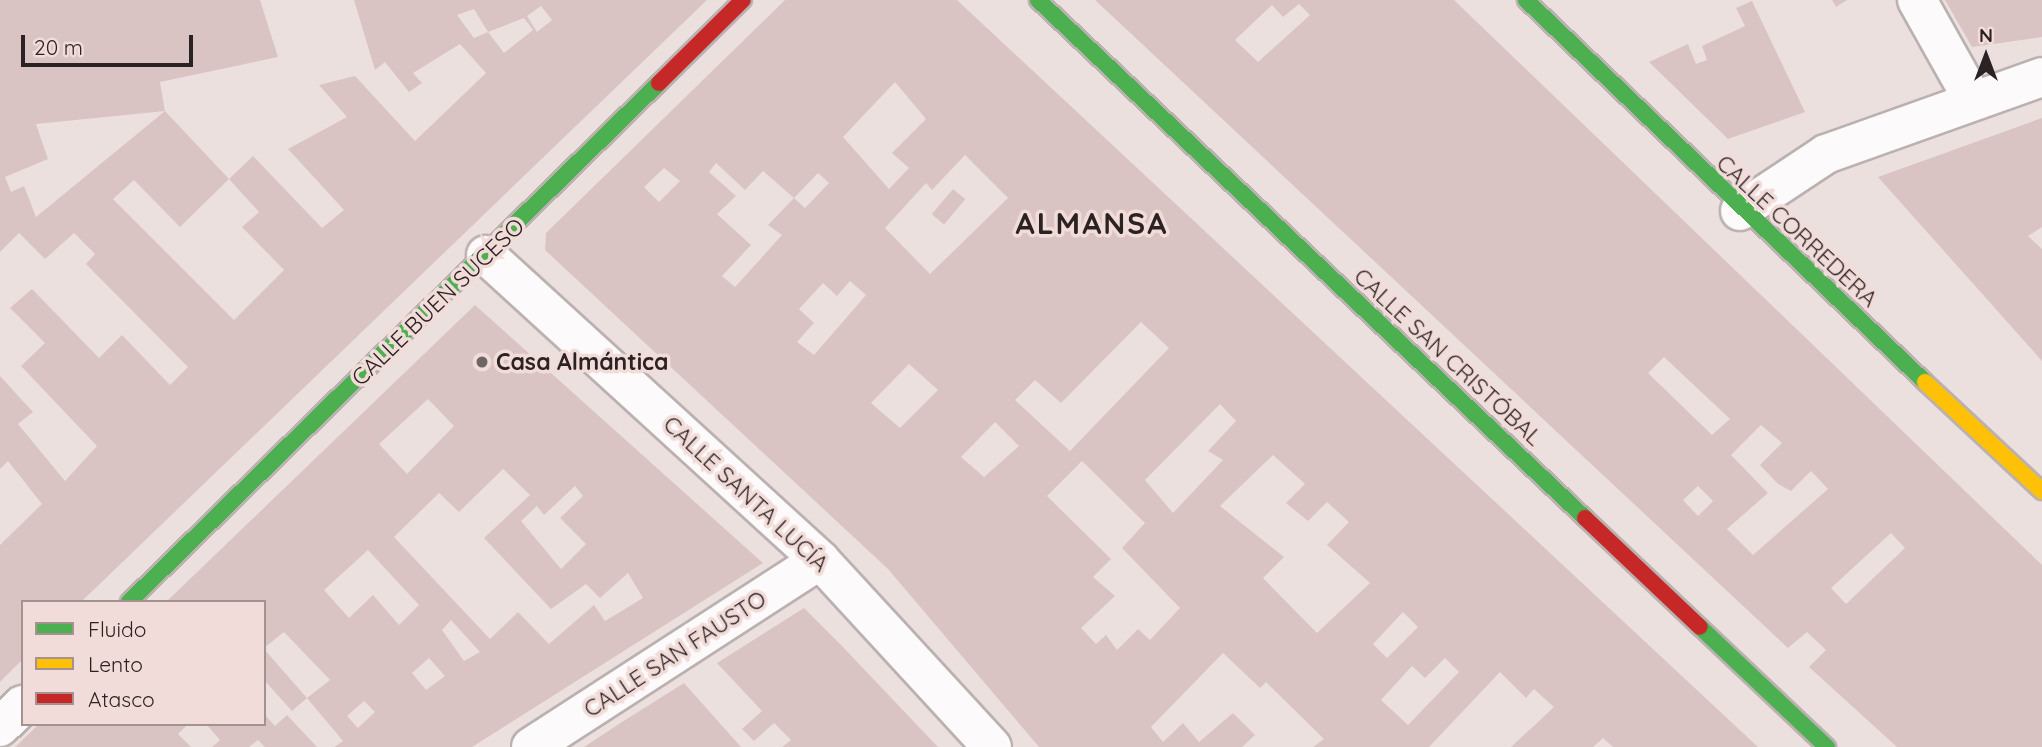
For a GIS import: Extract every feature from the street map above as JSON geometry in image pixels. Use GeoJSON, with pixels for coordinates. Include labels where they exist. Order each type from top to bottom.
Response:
{"type":"FeatureCollection","features":[{"type":"Feature","properties":{"kind":"street","name":"CALLE BUEN SUCESO"},"geometry":{"type":"LineString","coordinates":[[131,600],[744,0]]}},
{"type":"Feature","properties":{"kind":"street","name":"CALLE SAN CRISTÓBAL"},"geometry":{"type":"LineString","coordinates":[[1038,0],[1827,747]]}},
{"type":"Feature","properties":{"kind":"street","name":"CALLE CORREDERA"},"geometry":{"type":"LineString","coordinates":[[1526,0],[1740,211],[2042,491]]}},
{"type":"Feature","properties":{"kind":"street"},"geometry":{"type":"LineString","coordinates":[[1917,0],[1972,98]]}},
{"type":"Feature","properties":{"kind":"street"},"geometry":{"type":"LineString","coordinates":[[1740,211],[1826,154],[1972,98],[2042,77]]}},
{"type":"Feature","properties":{"kind":"street","name":"CALLE SANTA LUCÍA"},"geometry":{"type":"LineString","coordinates":[[486,255],[820,560],[992,747]]}},
{"type":"Feature","properties":{"kind":"street","name":"CALLE SAN FAUSTO"},"geometry":{"type":"LineString","coordinates":[[531,747],[820,560]]}},
{"type":"Feature","properties":{"kind":"street"},"geometry":{"type":"LineString","coordinates":[[0,727],[21,707]]}},
{"type":"Feature","properties":{"kind":"building"},"geometry":{"type":"Polygon","coordinates":[[[0,0],[260,0],[278,57],[160,82],[165,111],[229,179],[253,156],[322,228],[344,210],[288,149],[347,117],[319,85],[355,76],[415,141],[486,73],[460,44],[413,73],[422,83],[409,92],[385,62],[375,70],[354,0],[707,0],[83,600],[21,600],[21,661],[0,682],[0,545],[42,504],[8,461],[0,469],[0,376],[33,412],[18,424],[65,481],[97,446],[21,366],[45,343],[10,308],[32,289],[99,358],[122,335],[170,385],[188,367],[86,264],[95,254],[74,233],[45,259],[19,233],[0,252],[0,0]],[[541,6],[527,16],[537,32],[552,20],[541,6]],[[474,9],[457,15],[474,38],[488,32],[474,9]],[[524,18],[488,32],[504,53],[533,30],[524,18]],[[165,111],[36,124],[48,159],[5,177],[11,192],[24,186],[36,217],[165,111]],[[229,179],[180,227],[134,180],[113,199],[234,320],[284,270],[242,227],[259,212],[229,179]]]}},
{"type":"Feature","properties":{"kind":"building"},"geometry":{"type":"Polygon","coordinates":[[[785,0],[957,0],[1758,747],[1613,747],[1603,738],[1593,747],[1511,747],[1554,707],[1534,689],[1526,698],[1500,672],[1429,747],[1313,747],[1324,739],[1266,682],[1260,688],[1223,653],[1151,727],[1163,742],[1183,723],[1199,742],[1233,713],[1255,735],[1242,747],[1039,747],[888,569],[545,250],[546,233],[785,0]],[[895,82],[843,137],[889,189],[909,168],[892,153],[926,119],[895,82]],[[965,155],[932,190],[926,183],[885,228],[930,274],[1008,198],[965,155]],[[716,163],[709,172],[736,196],[717,214],[751,245],[722,276],[735,287],[782,235],[768,225],[794,198],[763,171],[745,190],[716,163]],[[664,168],[644,187],[659,202],[680,181],[664,168]],[[818,173],[794,198],[805,208],[829,183],[818,173]],[[850,281],[837,296],[823,283],[799,309],[814,323],[797,342],[814,355],[866,295],[850,281]],[[1141,322],[1061,403],[1035,380],[1015,400],[1070,451],[1169,348],[1141,322]],[[909,364],[871,403],[900,428],[938,390],[909,364]],[[1220,404],[1145,480],[1173,513],[1223,460],[1208,451],[1236,421],[1220,404]],[[995,422],[961,457],[984,477],[1019,446],[995,422]],[[1273,455],[1220,506],[1284,557],[1263,578],[1317,633],[1370,583],[1327,545],[1349,522],[1327,502],[1308,521],[1286,503],[1305,484],[1273,455]],[[1082,461],[1047,496],[1111,559],[1093,577],[1115,596],[1081,628],[1096,644],[1106,635],[1117,650],[1138,629],[1150,640],[1180,608],[1122,548],[1145,523],[1082,461]],[[1403,612],[1373,644],[1387,658],[1418,627],[1403,612]],[[1445,658],[1425,678],[1412,666],[1381,700],[1408,725],[1459,672],[1445,658]]]}},
{"type":"Feature","properties":{"kind":"building"},"geometry":{"type":"Polygon","coordinates":[[[1095,0],[1454,0],[2042,565],[2042,747],[1897,747],[1809,667],[1826,650],[1807,632],[1788,648],[1095,0]],[[1299,4],[1283,17],[1272,5],[1235,40],[1258,62],[1310,15],[1299,4]],[[1664,357],[1648,373],[1712,435],[1730,419],[1664,357]],[[1761,425],[1731,455],[1768,493],[1727,529],[1753,555],[1828,489],[1811,471],[1791,491],[1778,484],[1760,465],[1782,443],[1761,425]],[[1698,486],[1683,500],[1698,516],[1713,501],[1698,486]],[[1891,533],[1831,588],[1846,604],[1905,548],[1891,533]]]}},
{"type":"Feature","properties":{"kind":"building"},"geometry":{"type":"Polygon","coordinates":[[[1832,0],[1847,0],[1836,7],[1832,0]]]}},
{"type":"Feature","properties":{"kind":"building"},"geometry":{"type":"Polygon","coordinates":[[[1945,0],[2042,0],[2042,37],[1972,47],[1945,0]]]}},
{"type":"Feature","properties":{"kind":"building"},"geometry":{"type":"Polygon","coordinates":[[[1752,1],[1805,112],[1728,139],[1649,62],[1688,44],[1696,64],[1707,60],[1702,46],[1745,26],[1736,8],[1752,1]]]}},
{"type":"Feature","properties":{"kind":"building"},"geometry":{"type":"Polygon","coordinates":[[[2042,118],[2042,227],[2028,236],[2042,249],[2042,361],[1878,177],[2042,118]]]}},
{"type":"Feature","properties":{"kind":"building"},"geometry":{"type":"Polygon","coordinates":[[[953,189],[965,199],[944,225],[932,214],[953,189]]]}},
{"type":"Feature","properties":{"kind":"building"},"geometry":{"type":"Polygon","coordinates":[[[475,305],[763,563],[472,747],[334,747],[343,741],[307,698],[330,680],[284,632],[266,646],[266,600],[168,600],[475,305]],[[428,399],[379,444],[407,474],[454,426],[428,399]],[[503,469],[459,512],[439,493],[394,537],[490,639],[518,612],[549,644],[594,605],[605,621],[643,598],[628,573],[600,598],[586,584],[551,609],[484,538],[530,495],[503,469]],[[575,486],[544,515],[537,506],[521,521],[561,569],[586,544],[560,518],[583,496],[575,486]],[[368,550],[324,590],[349,618],[373,595],[399,625],[419,605],[368,550]],[[451,620],[442,630],[464,661],[480,652],[451,620]],[[429,658],[412,673],[426,690],[445,676],[429,658]],[[364,701],[347,716],[358,728],[375,712],[364,701]]]}},
{"type":"Feature","properties":{"kind":"building"},"geometry":{"type":"Polygon","coordinates":[[[804,608],[938,747],[782,747],[791,740],[774,723],[754,741],[742,729],[762,711],[717,663],[804,608]]]}},
{"type":"Feature","properties":{"kind":"building"},"geometry":{"type":"Polygon","coordinates":[[[266,651],[307,698],[292,711],[266,682],[266,651]]]}},
{"type":"Feature","properties":{"kind":"building"},"geometry":{"type":"Polygon","coordinates":[[[684,683],[741,747],[584,747],[622,722],[684,683]]]}},
{"type":"Feature","properties":{"kind":"building"},"geometry":{"type":"Polygon","coordinates":[[[287,715],[317,747],[265,747],[258,740],[249,747],[212,747],[220,740],[208,726],[266,726],[266,716],[275,726],[287,715]]]}},
{"type":"Feature","properties":{"kind":"building"},"geometry":{"type":"Polygon","coordinates":[[[37,726],[186,726],[178,734],[191,747],[15,747],[37,726]]]}},
{"type":"Feature","properties":{"kind":"traffic: fast"},"geometry":{"type":"LineString","coordinates":[[1038,0],[1585,518]]}},
{"type":"Feature","properties":{"kind":"traffic: fast"},"geometry":{"type":"LineString","coordinates":[[1526,0],[1925,382]]}},
{"type":"Feature","properties":{"kind":"traffic: fast"},"geometry":{"type":"LineString","coordinates":[[131,600],[659,83]]}},
{"type":"Feature","properties":{"kind":"traffic: fast"},"geometry":{"type":"LineString","coordinates":[[1700,627],[1827,747]]}},
{"type":"Feature","properties":{"kind":"traffic: slow"},"geometry":{"type":"LineString","coordinates":[[1925,382],[2042,491]]}},
{"type":"Feature","properties":{"kind":"traffic: jam"},"geometry":{"type":"LineString","coordinates":[[659,83],[743,0]]}},
{"type":"Feature","properties":{"kind":"traffic: jam"},"geometry":{"type":"LineString","coordinates":[[1585,518],[1700,627]]}},
{"type":"Feature","properties":{"kind":"place","name":"Casa Almántica"},"geometry":{"type":"Point","coordinates":[482,362]}},
{"type":"Feature","properties":{"kind":"district","name":"ALMANSA"},"geometry":{"type":"Point","coordinates":[1092,223]}}]}
